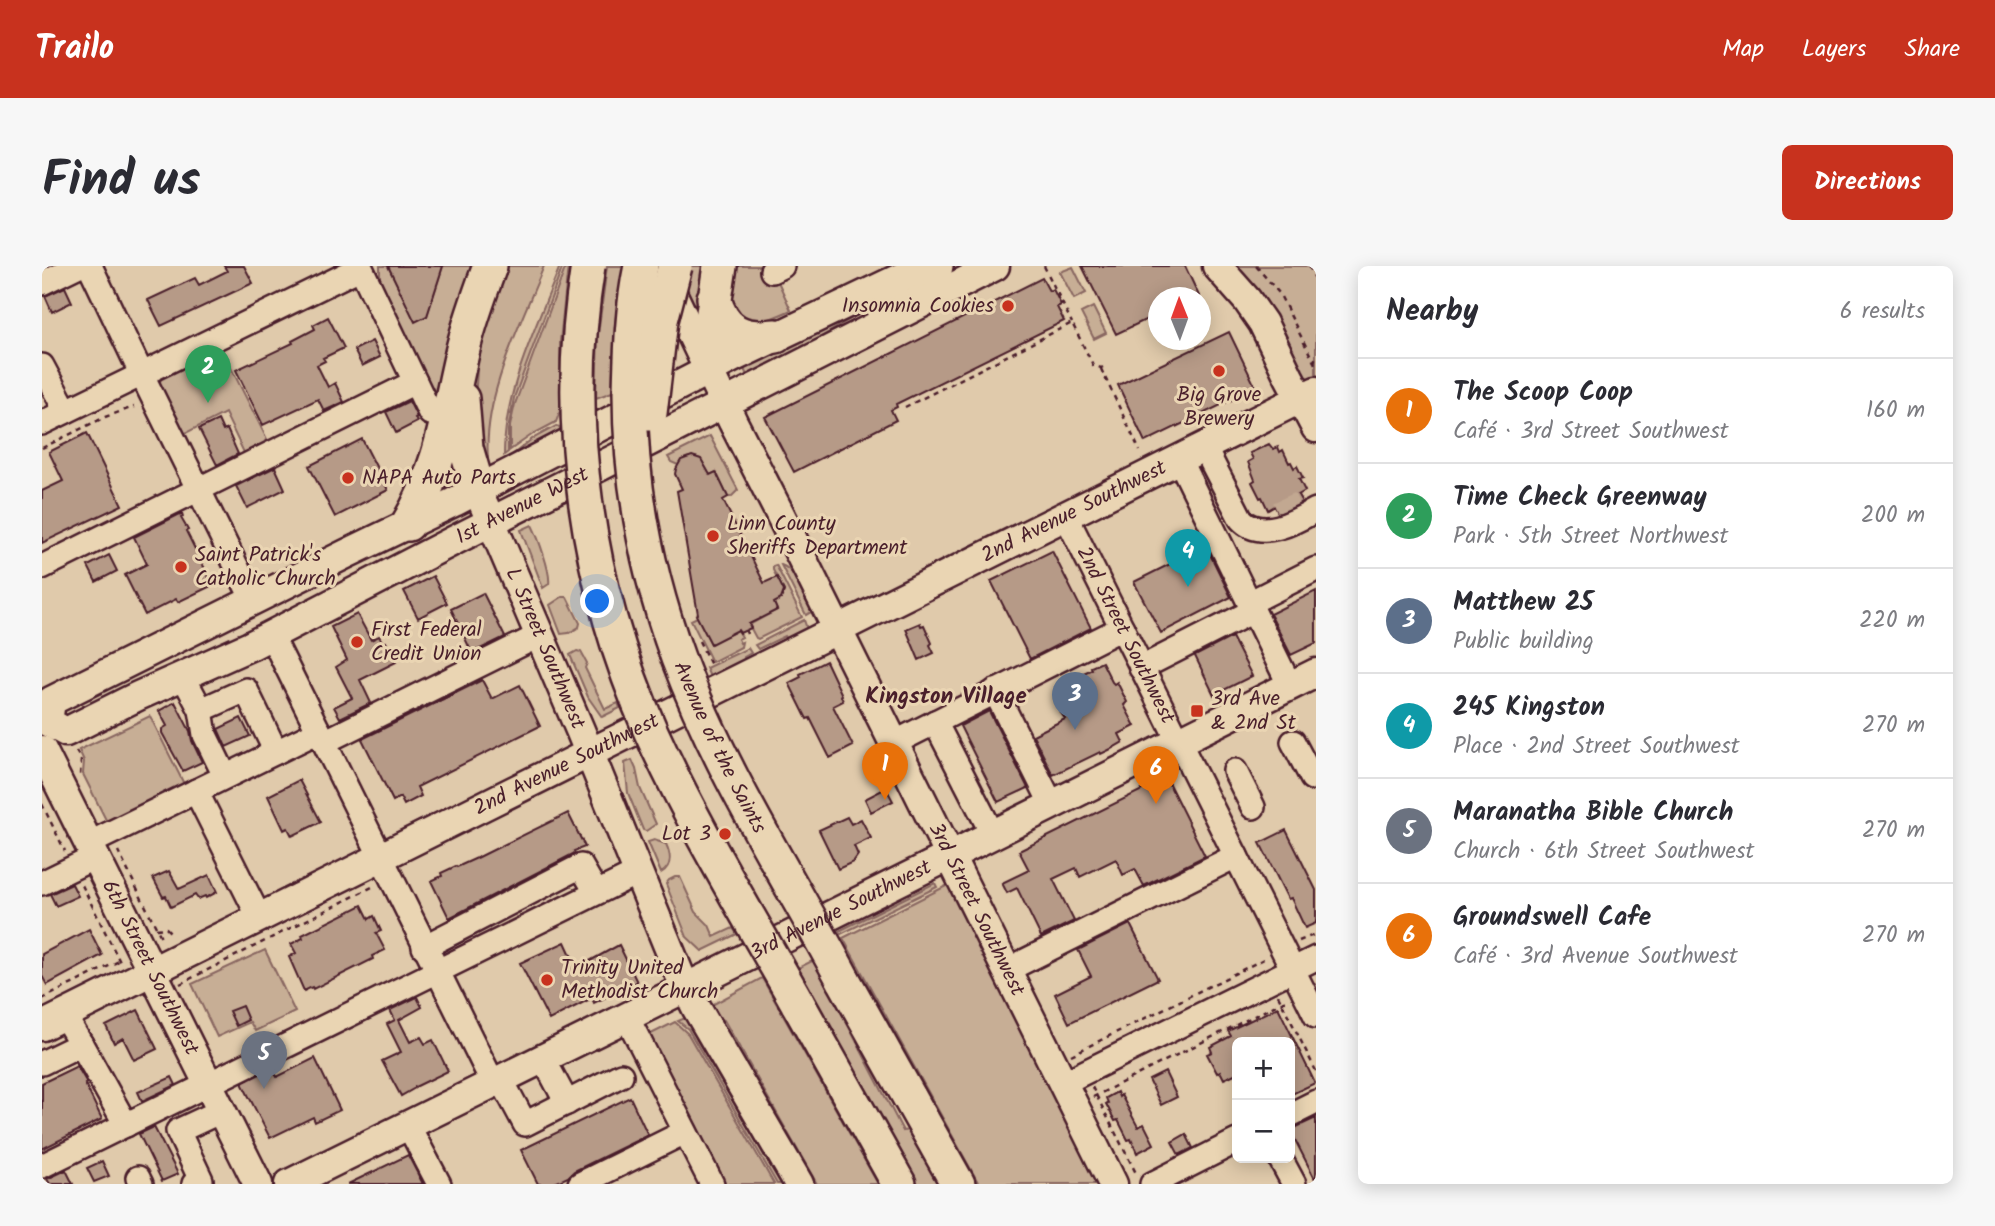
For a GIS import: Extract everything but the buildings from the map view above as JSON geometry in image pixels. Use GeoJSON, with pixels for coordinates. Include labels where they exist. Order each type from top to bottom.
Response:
{"type":"FeatureCollection","features":[{"type":"Feature","properties":{"kind":"highway"},"geometry":{"type":"LineString","coordinates":[[408,524],[436,466],[471,324],[490,266]]}},
{"type":"Feature","properties":{"kind":"highway"},"geometry":{"type":"LineString","coordinates":[[588,266],[579,359],[579,428],[593,549],[606,603],[626,666],[660,750],[707,840],[899,1184]]}},
{"type":"Feature","properties":{"kind":"highway","name":"Avenue of the Saints"},"geometry":{"type":"LineString","coordinates":[[641,266],[633,321],[631,446],[640,509],[664,617],[700,710],[734,781],[958,1184]]}},
{"type":"Feature","properties":{"kind":"highway"},"geometry":{"type":"LineString","coordinates":[[640,509],[655,360],[661,320],[675,266]]}},
{"type":"Feature","properties":{"kind":"highway"},"geometry":{"type":"LineString","coordinates":[[708,370],[714,351],[717,282]]}},
{"type":"Feature","properties":{"kind":"highway"},"geometry":{"type":"LineString","coordinates":[[717,282],[718,313],[723,321],[744,336],[776,337]]}},
{"type":"Feature","properties":{"kind":"highway"},"geometry":{"type":"LineString","coordinates":[[461,362],[466,448],[478,489]]}},
{"type":"Feature","properties":{"kind":"main road","name":"3rd Street Southwest"},"geometry":{"type":"LineString","coordinates":[[659,266],[724,403],[1007,970],[1076,1087],[1114,1184]]}},
{"type":"Feature","properties":{"kind":"main road","name":"1st Avenue West"},"geometry":{"type":"LineString","coordinates":[[925,266],[708,370],[478,489],[51,701],[45,724],[66,732],[138,696],[250,646],[995,266]]}},
{"type":"Feature","properties":{"kind":"main road"},"geometry":{"type":"LineString","coordinates":[[1217,266],[1247,300],[1308,395],[1316,428]]}},
{"type":"Feature","properties":{"kind":"main road","name":"2nd Avenue Southwest"},"geometry":{"type":"LineString","coordinates":[[49,1013],[152,970],[1308,395]]}},
{"type":"Feature","properties":{"kind":"main road","name":"L Street Southwest"},"geometry":{"type":"LineString","coordinates":[[478,489],[686,987],[799,1184]]}},
{"type":"Feature","properties":{"kind":"main road"},"geometry":{"type":"LineString","coordinates":[[271,635],[266,618],[269,612],[335,575],[346,554]]}},
{"type":"Feature","properties":{"kind":"main road","name":"3rd Avenue Southwest"},"geometry":{"type":"LineString","coordinates":[[289,1184],[1316,673]]}},
{"type":"Feature","properties":{"kind":"main road","name":"6th Street Southwest"},"geometry":{"type":"LineString","coordinates":[[42,750],[101,850],[152,970],[258,1184]]}},
{"type":"Feature","properties":{"kind":"street"},"geometry":{"type":"LineString","coordinates":[[42,283],[77,266]]}},
{"type":"Feature","properties":{"kind":"street"},"geometry":{"type":"LineString","coordinates":[[90,266],[253,600]]}},
{"type":"Feature","properties":{"kind":"street"},"geometry":{"type":"LineString","coordinates":[[818,355],[940,271],[941,266]]}},
{"type":"Feature","properties":{"kind":"street"},"geometry":{"type":"LineString","coordinates":[[42,423],[360,267],[430,413]]}},
{"type":"Feature","properties":{"kind":"street"},"geometry":{"type":"LineString","coordinates":[[42,366],[66,411]]}},
{"type":"Feature","properties":{"kind":"street"},"geometry":{"type":"LineString","coordinates":[[42,567],[415,382]]}},
{"type":"Feature","properties":{"kind":"street"},"geometry":{"type":"LineString","coordinates":[[1192,453],[1241,519],[1282,527],[1311,505]]}},
{"type":"Feature","properties":{"kind":"street"},"geometry":{"type":"LineString","coordinates":[[1192,453],[1251,607],[1290,686]]}},
{"type":"Feature","properties":{"kind":"street","name":"2nd Street Southwest"},"geometry":{"type":"LineString","coordinates":[[1066,516],[1316,1016]]}},
{"type":"Feature","properties":{"kind":"street"},"geometry":{"type":"LineString","coordinates":[[1141,668],[1316,569]]}},
{"type":"Feature","properties":{"kind":"street"},"geometry":{"type":"LineString","coordinates":[[894,743],[1007,682],[1122,628]]}},
{"type":"Feature","properties":{"kind":"street"},"geometry":{"type":"LineString","coordinates":[[271,635],[436,971],[524,1124],[621,1075]]}},
{"type":"Feature","properties":{"kind":"street"},"geometry":{"type":"LineString","coordinates":[[42,883],[225,776],[276,752],[321,736],[540,635]]}},
{"type":"Feature","properties":{"kind":"street"},"geometry":{"type":"LineString","coordinates":[[183,676],[201,710],[205,735],[225,776]]}},
{"type":"Feature","properties":{"kind":"street"},"geometry":{"type":"LineString","coordinates":[[1007,682],[1052,805]]}},
{"type":"Feature","properties":{"kind":"street"},"geometry":{"type":"LineString","coordinates":[[201,710],[246,690],[276,752]]}},
{"type":"Feature","properties":{"kind":"street"},"geometry":{"type":"LineString","coordinates":[[935,722],[993,835]]}},
{"type":"Feature","properties":{"kind":"street"},"geometry":{"type":"LineString","coordinates":[[1293,742],[1312,778]]}},
{"type":"Feature","properties":{"kind":"street"},"geometry":{"type":"LineString","coordinates":[[1214,813],[1251,801],[1235,771]]}},
{"type":"Feature","properties":{"kind":"street"},"geometry":{"type":"LineString","coordinates":[[196,791],[259,917]]}},
{"type":"Feature","properties":{"kind":"street"},"geometry":{"type":"LineString","coordinates":[[1007,970],[1236,856]]}},
{"type":"Feature","properties":{"kind":"street"},"geometry":{"type":"LineString","coordinates":[[424,947],[581,866],[596,892]]}},
{"type":"Feature","properties":{"kind":"street"},"geometry":{"type":"LineString","coordinates":[[42,1166],[637,873]]}},
{"type":"Feature","properties":{"kind":"street"},"geometry":{"type":"LineString","coordinates":[[1076,1087],[1316,958]]}},
{"type":"Feature","properties":{"kind":"street"},"geometry":{"type":"LineString","coordinates":[[49,1013],[81,1044],[126,1125]]}},
{"type":"Feature","properties":{"kind":"street"},"geometry":{"type":"LineString","coordinates":[[627,1017],[712,1184]]}},
{"type":"Feature","properties":{"kind":"street"},"geometry":{"type":"LineString","coordinates":[[42,1063],[81,1044]]}},
{"type":"Feature","properties":{"kind":"street"},"geometry":{"type":"LineString","coordinates":[[543,1058],[567,1103]]}},
{"type":"Feature","properties":{"kind":"street"},"geometry":{"type":"LineString","coordinates":[[1295,1112],[1316,1102]]}},
{"type":"Feature","properties":{"kind":"street"},"geometry":{"type":"LineString","coordinates":[[194,1184],[201,1180],[178,1131],[221,1111]]}},
{"type":"Feature","properties":{"kind":"street"},"geometry":{"type":"LineString","coordinates":[[408,1125],[439,1184]]}},
{"type":"Feature","properties":{"kind":"street"},"geometry":{"type":"LineString","coordinates":[[580,1184],[685,1132]]}},
{"type":"Feature","properties":{"kind":"street"},"geometry":{"type":"LineString","coordinates":[[1152,1184],[1232,1144]]}},
{"type":"Feature","properties":{"kind":"street"},"geometry":{"type":"LineString","coordinates":[[1283,1163],[1294,1184]]}},
{"type":"Feature","properties":{"kind":"path"},"geometry":{"type":"LineString","coordinates":[[1045,266],[1093,365],[1102,367],[1140,451]]}},
{"type":"Feature","properties":{"kind":"path"},"geometry":{"type":"LineString","coordinates":[[1256,266],[1279,293],[1315,364]]}},
{"type":"Feature","properties":{"kind":"path"},"geometry":{"type":"LineString","coordinates":[[1309,266],[1316,281]]}},
{"type":"Feature","properties":{"kind":"path"},"geometry":{"type":"LineString","coordinates":[[905,407],[1072,323]]}},
{"type":"Feature","properties":{"kind":"path"},"geometry":{"type":"LineString","coordinates":[[1315,364],[1316,355]]}},
{"type":"Feature","properties":{"kind":"path"},"geometry":{"type":"LineString","coordinates":[[42,448],[106,416],[134,407]]}},
{"type":"Feature","properties":{"kind":"path"},"geometry":{"type":"LineString","coordinates":[[73,745],[81,760],[80,775]]}},
{"type":"Feature","properties":{"kind":"path"},"geometry":{"type":"LineString","coordinates":[[101,850],[162,939]]}},
{"type":"Feature","properties":{"kind":"path"},"geometry":{"type":"LineString","coordinates":[[179,985],[374,886]]}},
{"type":"Feature","properties":{"kind":"path"},"geometry":{"type":"LineString","coordinates":[[156,929],[166,928],[172,934]]}},
{"type":"Feature","properties":{"kind":"path"},"geometry":{"type":"LineString","coordinates":[[1295,943],[1316,934]]}},
{"type":"Feature","properties":{"kind":"path"},"geometry":{"type":"LineString","coordinates":[[1076,1087],[1269,956]]}},
{"type":"Feature","properties":{"kind":"path"},"geometry":{"type":"LineString","coordinates":[[49,1013],[122,959]]}},
{"type":"Feature","properties":{"kind":"path"},"geometry":{"type":"LineString","coordinates":[[1278,995],[1316,1071]]}},
{"type":"Feature","properties":{"kind":"path"},"geometry":{"type":"LineString","coordinates":[[1076,1087],[1289,999]]}},
{"type":"Feature","properties":{"kind":"path"},"geometry":{"type":"LineString","coordinates":[[1076,1087],[1142,1184]]}},
{"type":"Feature","properties":{"kind":"shaded area"},"geometry":{"type":"Polygon","coordinates":[[[380,266],[388,266],[415,321],[427,316],[443,266],[480,266],[451,346],[431,461],[419,488],[416,486],[427,450],[428,427],[434,425],[437,405],[376,285],[380,283],[380,266]]]}},
{"type":"Feature","properties":{"kind":"shaded area"},"geometry":{"type":"Polygon","coordinates":[[[502,266],[544,266],[505,360],[491,410],[488,458],[481,459],[475,400],[478,355],[502,266]]]}},
{"type":"Feature","properties":{"kind":"shaded area"},"geometry":{"type":"Polygon","coordinates":[[[560,266],[563,266],[514,398],[508,430],[508,452],[504,455],[505,430],[523,358],[560,266]]]}},
{"type":"Feature","properties":{"kind":"shaded area"},"geometry":{"type":"Polygon","coordinates":[[[566,266],[560,342],[560,411],[556,422],[510,450],[510,426],[515,404],[566,266]]]}},
{"type":"Feature","properties":{"kind":"shaded area"},"geometry":{"type":"Polygon","coordinates":[[[607,266],[623,266],[615,323],[612,392],[596,398],[598,334],[607,266]]]}},
{"type":"Feature","properties":{"kind":"shaded area"},"geometry":{"type":"Polygon","coordinates":[[[683,266],[712,266],[702,324],[679,283],[683,266]]]}},
{"type":"Feature","properties":{"kind":"shaded area"},"geometry":{"type":"Polygon","coordinates":[[[728,266],[771,266],[791,310],[743,329],[723,298],[728,266]]]}},
{"type":"Feature","properties":{"kind":"shaded area"},"geometry":{"type":"Polygon","coordinates":[[[1217,266],[1316,266],[1316,428],[1217,266]]]}},
{"type":"Feature","properties":{"kind":"shaded area"},"geometry":{"type":"Polygon","coordinates":[[[1073,267],[1086,293],[1074,299],[1060,272],[1073,267]]]}},
{"type":"Feature","properties":{"kind":"shaded area"},"geometry":{"type":"Polygon","coordinates":[[[870,307],[772,367],[748,378],[741,362],[870,307]]]}},
{"type":"Feature","properties":{"kind":"shaded area"},"geometry":{"type":"Polygon","coordinates":[[[1093,307],[1106,333],[1094,339],[1081,313],[1093,307]]]}},
{"type":"Feature","properties":{"kind":"shaded area"},"geometry":{"type":"Polygon","coordinates":[[[221,348],[271,447],[247,459],[225,413],[182,435],[159,385],[161,379],[168,374],[221,348]]]}},
{"type":"Feature","properties":{"kind":"shaded area"},"geometry":{"type":"Polygon","coordinates":[[[556,426],[560,427],[560,433],[507,459],[532,439],[556,426]]]}},
{"type":"Feature","properties":{"kind":"shaded area"},"geometry":{"type":"Polygon","coordinates":[[[710,436],[738,490],[731,497],[728,497],[716,472],[710,475],[701,459],[688,457],[678,465],[668,457],[710,436]]]}},
{"type":"Feature","properties":{"kind":"shaded area"},"geometry":{"type":"Polygon","coordinates":[[[532,525],[548,571],[549,584],[543,588],[521,530],[532,525]]]}},
{"type":"Feature","properties":{"kind":"shaded area"},"geometry":{"type":"Polygon","coordinates":[[[776,565],[802,617],[758,639],[749,625],[777,610],[774,603],[781,599],[784,591],[773,570],[776,565]]]}},
{"type":"Feature","properties":{"kind":"shaded area"},"geometry":{"type":"Polygon","coordinates":[[[781,565],[792,572],[813,611],[806,615],[781,565]]]}},
{"type":"Feature","properties":{"kind":"shaded area"},"geometry":{"type":"Polygon","coordinates":[[[562,597],[567,597],[580,623],[579,627],[569,633],[561,634],[550,605],[562,597]]]}},
{"type":"Feature","properties":{"kind":"shaded area"},"geometry":{"type":"Polygon","coordinates":[[[697,617],[711,644],[738,630],[742,637],[738,639],[742,642],[741,647],[712,662],[691,620],[697,617]]]}},
{"type":"Feature","properties":{"kind":"shaded area"},"geometry":{"type":"Polygon","coordinates":[[[804,620],[807,629],[758,649],[755,645],[804,620]]]}},
{"type":"Feature","properties":{"kind":"shaded area"},"geometry":{"type":"Polygon","coordinates":[[[748,648],[751,653],[742,661],[710,677],[706,668],[748,648]]]}},
{"type":"Feature","properties":{"kind":"shaded area"},"geometry":{"type":"Polygon","coordinates":[[[581,652],[587,663],[585,668],[605,709],[618,703],[620,708],[602,717],[588,697],[570,655],[581,652]]]}},
{"type":"Feature","properties":{"kind":"shaded area"},"geometry":{"type":"Polygon","coordinates":[[[150,716],[186,788],[109,826],[83,774],[84,761],[79,750],[150,716]]]}},
{"type":"Feature","properties":{"kind":"shaded area"},"geometry":{"type":"Polygon","coordinates":[[[632,760],[640,788],[656,824],[646,831],[643,830],[628,793],[625,763],[632,760]]]}},
{"type":"Feature","properties":{"kind":"shaded area"},"geometry":{"type":"Polygon","coordinates":[[[654,840],[666,844],[669,852],[669,864],[661,873],[648,842],[654,840]]]}},
{"type":"Feature","properties":{"kind":"shaded area"},"geometry":{"type":"Polygon","coordinates":[[[675,877],[680,877],[696,912],[709,925],[714,937],[733,928],[737,934],[702,951],[687,937],[666,884],[675,877]]]}},
{"type":"Feature","properties":{"kind":"shaded area"},"geometry":{"type":"Polygon","coordinates":[[[935,883],[937,887],[841,934],[839,931],[935,883]]]}},
{"type":"Feature","properties":{"kind":"shaded area"},"geometry":{"type":"Polygon","coordinates":[[[948,885],[1099,1184],[979,1184],[843,938],[948,885]]]}},
{"type":"Feature","properties":{"kind":"shaded area"},"geometry":{"type":"Polygon","coordinates":[[[265,950],[295,1012],[255,1031],[250,1022],[217,1037],[192,984],[265,950]]]}},
{"type":"Feature","properties":{"kind":"shaded area"},"geometry":{"type":"Polygon","coordinates":[[[814,960],[903,1131],[908,1130],[938,1184],[918,1184],[798,968],[814,960]]]}},
{"type":"Feature","properties":{"kind":"shaded area"},"geometry":{"type":"Polygon","coordinates":[[[762,978],[878,1184],[817,1184],[724,1020],[714,1017],[708,1007],[762,978]]]}},
{"type":"Feature","properties":{"kind":"shaded area"},"geometry":{"type":"Polygon","coordinates":[[[690,1016],[697,1029],[696,1038],[781,1184],[777,1184],[688,1029],[678,1021],[690,1016]]]}},
{"type":"Feature","properties":{"kind":"shaded area"},"geometry":{"type":"Polygon","coordinates":[[[675,1022],[688,1034],[774,1184],[724,1184],[649,1035],[675,1022]]]}},
{"type":"Feature","properties":{"kind":"tunnel"},"geometry":{"type":"LineString","coordinates":[[1278,513],[1302,502]]}},
{"type":"Feature","properties":{"kind":"place","name":"Insomnia Cookies"},"geometry":{"type":"Point","coordinates":[1008,306]}},
{"type":"Feature","properties":{"kind":"place","name":"Big Grove Brewery"},"geometry":{"type":"Point","coordinates":[1219,371]}},
{"type":"Feature","properties":{"kind":"place","name":"Time Check Greenway"},"geometry":{"type":"Point","coordinates":[208,403]}},
{"type":"Feature","properties":{"kind":"place","name":"NAPA Auto Parts"},"geometry":{"type":"Point","coordinates":[348,478]}},
{"type":"Feature","properties":{"kind":"place","name":"Linn County Sheriffs Department"},"geometry":{"type":"Point","coordinates":[713,536]}},
{"type":"Feature","properties":{"kind":"place","name":"Saint Patrick's Catholic Church"},"geometry":{"type":"Point","coordinates":[181,567]}},
{"type":"Feature","properties":{"kind":"place","name":"245 Kingston"},"geometry":{"type":"Point","coordinates":[1188,587]}},
{"type":"Feature","properties":{"kind":"place","name":"First Federal Credit Union"},"geometry":{"type":"Point","coordinates":[357,642]}},
{"type":"Feature","properties":{"kind":"place","name":"3rd Ave & 2nd St"},"geometry":{"type":"Point","coordinates":[1197,711]}},
{"type":"Feature","properties":{"kind":"place","name":"Matthew 25"},"geometry":{"type":"Point","coordinates":[1075,730]}},
{"type":"Feature","properties":{"kind":"place","name":"The Scoop Coop"},"geometry":{"type":"Point","coordinates":[885,800]}},
{"type":"Feature","properties":{"kind":"place","name":"Groundswell Cafe"},"geometry":{"type":"Point","coordinates":[1156,804]}},
{"type":"Feature","properties":{"kind":"place","name":"Lot 3"},"geometry":{"type":"Point","coordinates":[725,834]}},
{"type":"Feature","properties":{"kind":"place","name":"Trinity United Methodist Church"},"geometry":{"type":"Point","coordinates":[547,980]}},
{"type":"Feature","properties":{"kind":"place","name":"Maranatha Bible Church"},"geometry":{"type":"Point","coordinates":[264,1089]}},
{"type":"Feature","properties":{"kind":"district","name":"Kingston Village"},"geometry":{"type":"Point","coordinates":[946,697]}}]}
